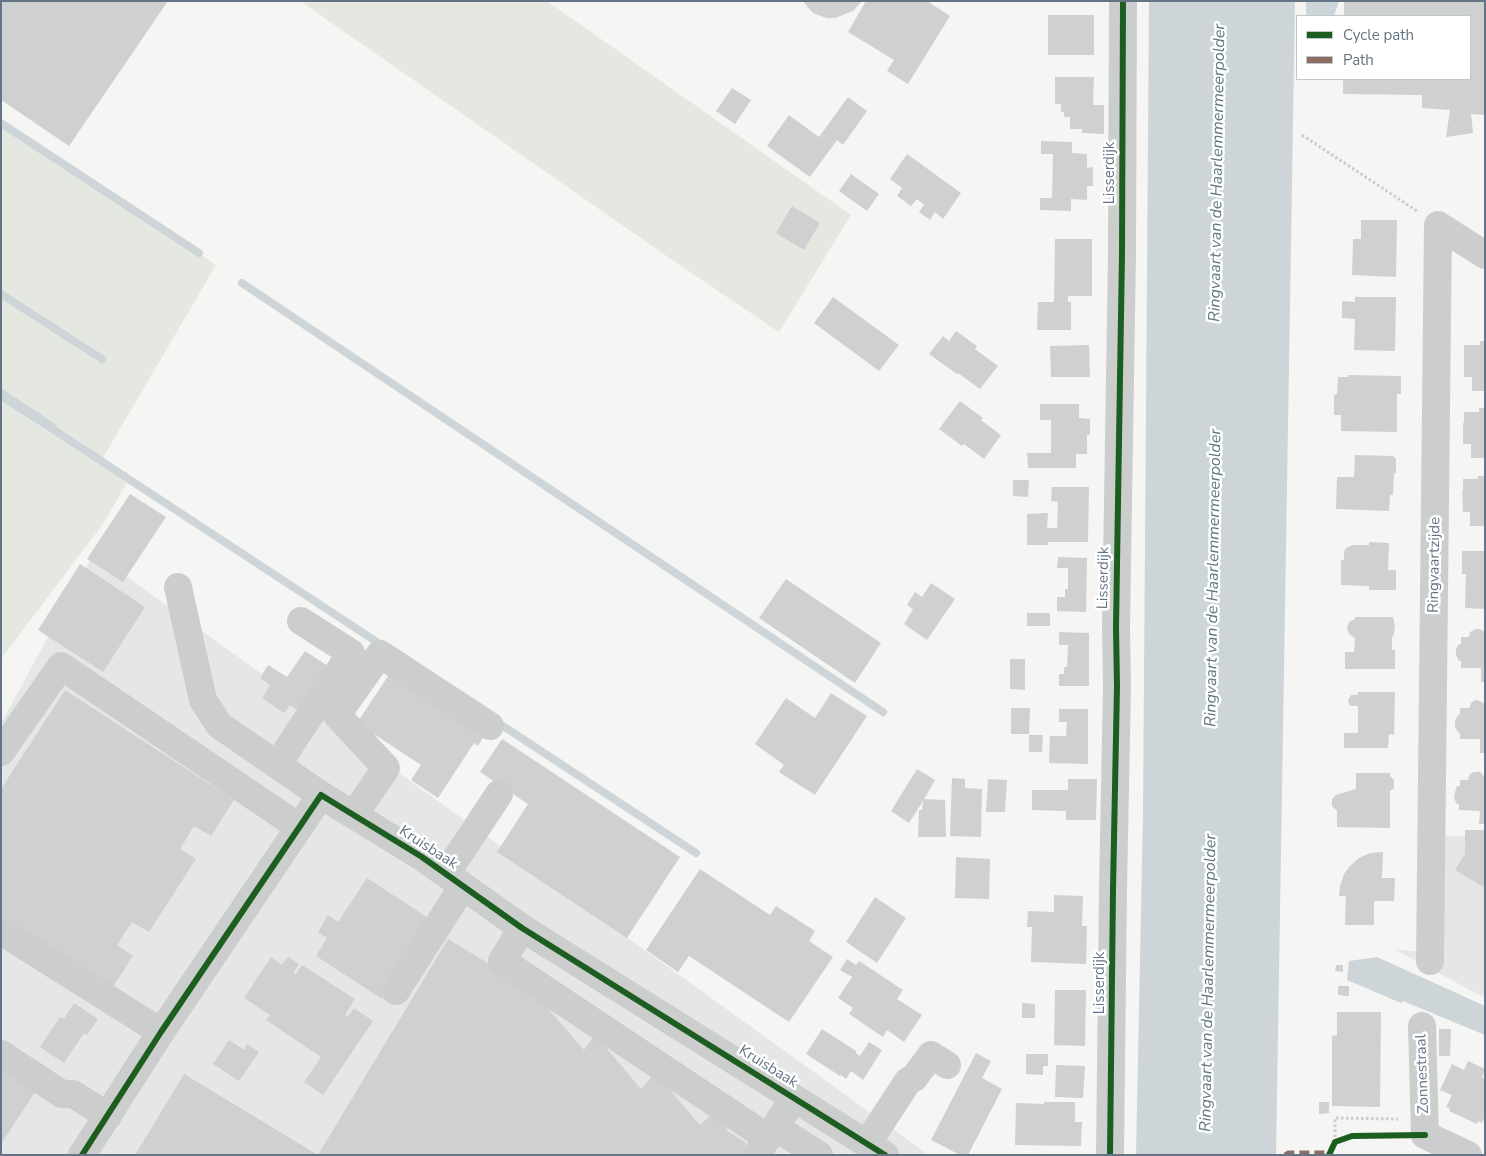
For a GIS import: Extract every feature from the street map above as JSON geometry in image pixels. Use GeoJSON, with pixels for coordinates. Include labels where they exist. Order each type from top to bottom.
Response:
{"type":"FeatureCollection","features":[{"type":"Feature","properties":{"kind":"street","name":"Lisserdijk"},"geometry":{"type":"LineString","coordinates":[[1110,1155],[1122,244],[1123,1]]}},
{"type":"Feature","properties":{"kind":"street"},"geometry":{"type":"LineString","coordinates":[[1438,225],[1485,255]]}},
{"type":"Feature","properties":{"kind":"street","name":"Ringvaartzijde"},"geometry":{"type":"LineString","coordinates":[[1430,961],[1438,225]]}},
{"type":"Feature","properties":{"kind":"street","name":"Kruisbaak"},"geometry":{"type":"LineString","coordinates":[[178,587],[203,700],[219,725],[321,794],[422,857],[522,928],[876,1149]]}},
{"type":"Feature","properties":{"kind":"street"},"geometry":{"type":"LineString","coordinates":[[277,765],[351,654],[301,621]]}},
{"type":"Feature","properties":{"kind":"street"},"geometry":{"type":"LineString","coordinates":[[354,815],[386,768],[338,715],[380,654],[490,726]]}},
{"type":"Feature","properties":{"kind":"street"},"geometry":{"type":"LineString","coordinates":[[1,752],[61,666],[300,826]]}},
{"type":"Feature","properties":{"kind":"street"},"geometry":{"type":"LineString","coordinates":[[82,1155],[161,1032],[321,794]]}},
{"type":"Feature","properties":{"kind":"street"},"geometry":{"type":"LineString","coordinates":[[396,991],[499,794]]}},
{"type":"Feature","properties":{"kind":"street"},"geometry":{"type":"LineString","coordinates":[[522,928],[502,961],[767,1139],[819,1155]]}},
{"type":"Feature","properties":{"kind":"street"},"geometry":{"type":"LineString","coordinates":[[1,931],[161,1032]]}},
{"type":"Feature","properties":{"kind":"street","name":"Zonnestraal"},"geometry":{"type":"LineString","coordinates":[[1422,1026],[1425,1135],[1468,1155]]}},
{"type":"Feature","properties":{"kind":"street"},"geometry":{"type":"LineString","coordinates":[[1,1054],[62,1094],[73,1094],[108,1116]]}},
{"type":"Feature","properties":{"kind":"street"},"geometry":{"type":"LineString","coordinates":[[876,1149],[908,1081],[914,1078],[931,1055],[947,1065]]}},
{"type":"Feature","properties":{"kind":"street"},"geometry":{"type":"LineString","coordinates":[[767,1139],[794,1098]]}},
{"type":"Feature","properties":{"kind":"path"},"geometry":{"type":"LineString","coordinates":[[1302,135],[1438,225]]}},
{"type":"Feature","properties":{"kind":"path"},"geometry":{"type":"LineString","coordinates":[[1334,1145],[1335,1118],[1425,1119]]}},
{"type":"Feature","properties":{"kind":"path"},"geometry":{"type":"LineString","coordinates":[[1334,1145],[1344,1139]]}},
{"type":"Feature","properties":{"kind":"shaded area"},"geometry":{"type":"Polygon","coordinates":[[[300,1],[547,1],[851,215],[779,332],[300,1]]]}},
{"type":"Feature","properties":{"kind":"shaded area"},"geometry":{"type":"Polygon","coordinates":[[[1,119],[216,265],[101,461],[129,479],[103,524],[1,659],[1,401],[52,434],[56,425],[1,388],[1,119]]]}},
{"type":"Feature","properties":{"kind":"shaded area"},"geometry":{"type":"Polygon","coordinates":[[[94,553],[929,1155],[1,1155],[1,723],[94,553]]]}},
{"type":"Feature","properties":{"kind":"shaded area"},"geometry":{"type":"Polygon","coordinates":[[[1430,836],[1485,836],[1485,998],[1394,949],[1429,953],[1430,836]]]}},
{"type":"Feature","properties":{"kind":"water","name":"Ringvaart van de Haarlemmermeerpolder"},"geometry":{"type":"Polygon","coordinates":[[[1149,1],[1295,1],[1276,1155],[1136,1155],[1143,813],[1149,1]]]}},
{"type":"Feature","properties":{"kind":"water"},"geometry":{"type":"Polygon","coordinates":[[[1306,1],[1339,1],[1334,15],[1306,15],[1306,1]]]}},
{"type":"Feature","properties":{"kind":"water"},"geometry":{"type":"Polygon","coordinates":[[[1,388],[57,425],[53,434],[1,401],[1,388]]]}},
{"type":"Feature","properties":{"kind":"water"},"geometry":{"type":"Polygon","coordinates":[[[1377,957],[1485,1006],[1485,1035],[1347,980],[1349,961],[1377,957]]]}},
{"type":"Feature","properties":{"kind":"building"},"geometry":{"type":"Polygon","coordinates":[[[1,1],[168,1],[69,146],[1,100],[1,1]]]}},
{"type":"Feature","properties":{"kind":"building"},"geometry":{"type":"Polygon","coordinates":[[[803,1],[862,1],[853,11],[835,18],[827,18],[815,14],[803,1]]]}},
{"type":"Feature","properties":{"kind":"building"},"geometry":{"type":"Polygon","coordinates":[[[866,1],[927,1],[950,16],[908,84],[887,71],[894,60],[848,32],[866,1]]]}},
{"type":"Feature","properties":{"kind":"building"},"geometry":{"type":"Polygon","coordinates":[[[1344,1],[1485,1],[1485,115],[1471,114],[1473,133],[1446,137],[1450,110],[1422,108],[1422,95],[1343,94],[1343,80],[1471,80],[1471,15],[1344,15],[1344,1]]]}},
{"type":"Feature","properties":{"kind":"building"},"geometry":{"type":"Polygon","coordinates":[[[1048,15],[1094,15],[1094,55],[1048,55],[1048,15]]]}},
{"type":"Feature","properties":{"kind":"building"},"geometry":{"type":"Polygon","coordinates":[[[1055,77],[1094,77],[1093,105],[1104,105],[1104,134],[1082,133],[1082,129],[1070,129],[1070,117],[1064,117],[1064,112],[1061,112],[1061,104],[1055,104],[1055,77]]]}},
{"type":"Feature","properties":{"kind":"building"},"geometry":{"type":"Polygon","coordinates":[[[732,88],[751,100],[735,124],[716,111],[732,88]]]}},
{"type":"Feature","properties":{"kind":"building"},"geometry":{"type":"Polygon","coordinates":[[[848,97],[867,111],[843,145],[837,140],[810,177],[767,146],[789,115],[819,137],[848,97]]]}},
{"type":"Feature","properties":{"kind":"building"},"geometry":{"type":"Polygon","coordinates":[[[1041,141],[1072,142],[1072,153],[1087,154],[1087,168],[1093,167],[1093,186],[1087,186],[1087,200],[1071,199],[1071,211],[1040,210],[1040,198],[1052,198],[1053,154],[1041,154],[1041,141]]]}},
{"type":"Feature","properties":{"kind":"building"},"geometry":{"type":"Polygon","coordinates":[[[907,154],[961,193],[943,219],[935,212],[930,220],[919,212],[924,205],[917,199],[911,206],[897,196],[902,188],[890,179],[907,154]]]}},
{"type":"Feature","properties":{"kind":"building"},"geometry":{"type":"Polygon","coordinates":[[[851,174],[879,194],[867,211],[839,191],[851,174]]]}},
{"type":"Feature","properties":{"kind":"building"},"geometry":{"type":"Polygon","coordinates":[[[792,206],[820,223],[804,250],[776,233],[792,206]]]}},
{"type":"Feature","properties":{"kind":"building"},"geometry":{"type":"Polygon","coordinates":[[[1361,220],[1397,220],[1396,277],[1352,275],[1353,239],[1361,239],[1361,220]]]}},
{"type":"Feature","properties":{"kind":"building"},"geometry":{"type":"Polygon","coordinates":[[[1055,239],[1092,239],[1092,296],[1068,296],[1068,302],[1071,302],[1071,330],[1037,330],[1038,302],[1054,302],[1055,239]]]}},
{"type":"Feature","properties":{"kind":"building"},"geometry":{"type":"Polygon","coordinates":[[[833,297],[899,345],[879,371],[814,323],[833,297]]]}},
{"type":"Feature","properties":{"kind":"building"},"geometry":{"type":"Polygon","coordinates":[[[1355,297],[1396,297],[1395,351],[1354,350],[1355,319],[1342,318],[1342,301],[1355,302],[1355,297]]]}},
{"type":"Feature","properties":{"kind":"building"},"geometry":{"type":"Polygon","coordinates":[[[956,331],[977,346],[975,349],[998,366],[980,389],[929,354],[943,336],[949,341],[956,331]]]}},
{"type":"Feature","properties":{"kind":"building"},"geometry":{"type":"Polygon","coordinates":[[[1480,341],[1485,341],[1485,391],[1472,391],[1472,377],[1464,377],[1464,345],[1480,345],[1480,341]]]}},
{"type":"Feature","properties":{"kind":"building"},"geometry":{"type":"Polygon","coordinates":[[[1089,345],[1090,377],[1051,377],[1050,346],[1089,345]]]}},
{"type":"Feature","properties":{"kind":"building"},"geometry":{"type":"Polygon","coordinates":[[[1348,375],[1401,376],[1401,394],[1397,394],[1397,432],[1341,431],[1341,415],[1334,415],[1334,395],[1337,394],[1338,377],[1348,377],[1348,375]]]}},
{"type":"Feature","properties":{"kind":"building"},"geometry":{"type":"Polygon","coordinates":[[[960,401],[983,418],[981,420],[1001,435],[984,459],[939,429],[960,401]]]}},
{"type":"Feature","properties":{"kind":"building"},"geometry":{"type":"Polygon","coordinates":[[[1040,404],[1079,404],[1079,418],[1090,419],[1090,435],[1087,435],[1087,454],[1076,454],[1076,468],[1028,468],[1027,453],[1051,453],[1051,420],[1040,420],[1040,404]]]}},
{"type":"Feature","properties":{"kind":"building"},"geometry":{"type":"Polygon","coordinates":[[[1479,408],[1485,408],[1485,458],[1471,458],[1471,444],[1463,444],[1464,412],[1479,412],[1479,408]]]}},
{"type":"Feature","properties":{"kind":"building"},"geometry":{"type":"Polygon","coordinates":[[[1355,455],[1394,456],[1396,458],[1396,473],[1394,473],[1393,495],[1390,495],[1389,511],[1336,509],[1337,477],[1354,477],[1355,455]]]}},
{"type":"Feature","properties":{"kind":"building"},"geometry":{"type":"Polygon","coordinates":[[[1478,476],[1485,476],[1485,526],[1470,526],[1470,512],[1463,512],[1463,479],[1478,479],[1478,476]]]}},
{"type":"Feature","properties":{"kind":"building"},"geometry":{"type":"Polygon","coordinates":[[[1013,480],[1029,480],[1028,497],[1013,496],[1013,480]]]}},
{"type":"Feature","properties":{"kind":"building"},"geometry":{"type":"Polygon","coordinates":[[[1052,487],[1089,487],[1088,542],[1048,542],[1048,545],[1027,545],[1027,514],[1048,513],[1047,528],[1057,528],[1058,502],[1051,501],[1052,487]]]}},
{"type":"Feature","properties":{"kind":"building"},"geometry":{"type":"Polygon","coordinates":[[[130,494],[166,517],[123,582],[87,559],[130,494]]]}},
{"type":"Feature","properties":{"kind":"building"},"geometry":{"type":"Polygon","coordinates":[[[1369,542],[1389,543],[1388,570],[1396,570],[1396,590],[1369,590],[1369,586],[1341,585],[1341,560],[1344,560],[1346,548],[1353,545],[1369,545],[1369,542]]]}},
{"type":"Feature","properties":{"kind":"building"},"geometry":{"type":"Polygon","coordinates":[[[1462,551],[1485,551],[1485,609],[1465,608],[1466,574],[1462,574],[1462,551]]]}},
{"type":"Feature","properties":{"kind":"building"},"geometry":{"type":"Polygon","coordinates":[[[1058,557],[1087,558],[1086,612],[1057,611],[1057,597],[1065,597],[1065,589],[1068,589],[1068,568],[1057,568],[1058,557]]]}},
{"type":"Feature","properties":{"kind":"building"},"geometry":{"type":"Polygon","coordinates":[[[80,564],[145,607],[103,672],[38,630],[80,564]]]}},
{"type":"Feature","properties":{"kind":"building"},"geometry":{"type":"Polygon","coordinates":[[[786,579],[881,643],[855,683],[759,618],[786,579]]]}},
{"type":"Feature","properties":{"kind":"building"},"geometry":{"type":"Polygon","coordinates":[[[931,583],[955,599],[927,640],[904,624],[913,609],[907,605],[915,592],[922,597],[931,583]]]}},
{"type":"Feature","properties":{"kind":"building"},"geometry":{"type":"Polygon","coordinates":[[[1027,613],[1050,613],[1050,626],[1027,626],[1027,613]]]}},
{"type":"Feature","properties":{"kind":"building"},"geometry":{"type":"Polygon","coordinates":[[[1355,617],[1393,617],[1395,627],[1392,636],[1392,650],[1395,650],[1395,669],[1345,669],[1345,652],[1354,652],[1355,638],[1349,634],[1347,628],[1349,622],[1355,619],[1355,617]]]}},
{"type":"Feature","properties":{"kind":"building"},"geometry":{"type":"Polygon","coordinates":[[[1476,629],[1485,632],[1485,682],[1481,682],[1481,668],[1461,668],[1461,661],[1459,661],[1456,655],[1456,649],[1461,644],[1461,637],[1469,637],[1470,632],[1476,629]]]}},
{"type":"Feature","properties":{"kind":"building"},"geometry":{"type":"Polygon","coordinates":[[[1059,632],[1089,633],[1089,686],[1059,686],[1059,674],[1064,674],[1064,667],[1067,667],[1068,645],[1059,645],[1059,632]]]}},
{"type":"Feature","properties":{"kind":"building"},"geometry":{"type":"Polygon","coordinates":[[[305,651],[334,670],[305,715],[290,705],[284,713],[262,698],[270,685],[260,678],[268,665],[287,677],[305,651]]]}},
{"type":"Feature","properties":{"kind":"building"},"geometry":{"type":"Polygon","coordinates":[[[1010,659],[1025,659],[1025,690],[1010,689],[1010,659]]]}},
{"type":"Feature","properties":{"kind":"building"},"geometry":{"type":"Polygon","coordinates":[[[392,670],[485,734],[478,746],[474,743],[438,798],[411,780],[421,765],[357,723],[392,670]]]}},
{"type":"Feature","properties":{"kind":"building"},"geometry":{"type":"Polygon","coordinates":[[[65,690],[234,800],[211,836],[194,826],[180,849],[196,859],[149,932],[132,922],[117,945],[133,956],[109,993],[1,924],[1,789],[65,690]]]}},
{"type":"Feature","properties":{"kind":"building"},"geometry":{"type":"Polygon","coordinates":[[[1358,692],[1395,692],[1394,735],[1389,734],[1388,748],[1344,748],[1344,733],[1358,733],[1358,706],[1351,706],[1348,700],[1351,695],[1358,695],[1358,692]]]}},
{"type":"Feature","properties":{"kind":"building"},"geometry":{"type":"Polygon","coordinates":[[[831,693],[867,716],[815,795],[779,772],[784,765],[755,744],[786,698],[815,718],[831,693]]]}},
{"type":"Feature","properties":{"kind":"building"},"geometry":{"type":"Polygon","coordinates":[[[1475,700],[1485,704],[1485,753],[1480,753],[1480,739],[1460,739],[1460,733],[1455,727],[1455,721],[1458,715],[1460,715],[1460,708],[1469,708],[1475,700]]]}},
{"type":"Feature","properties":{"kind":"building"},"geometry":{"type":"Polygon","coordinates":[[[1011,708],[1030,708],[1029,734],[1011,734],[1011,708]]]}},
{"type":"Feature","properties":{"kind":"building"},"geometry":{"type":"Polygon","coordinates":[[[1059,709],[1088,709],[1088,764],[1049,763],[1050,736],[1066,736],[1067,722],[1059,722],[1059,709]]]}},
{"type":"Feature","properties":{"kind":"building"},"geometry":{"type":"Polygon","coordinates":[[[1029,735],[1043,735],[1042,752],[1029,752],[1029,735]]]}},
{"type":"Feature","properties":{"kind":"building"},"geometry":{"type":"Polygon","coordinates":[[[502,739],[680,857],[627,938],[497,852],[528,804],[480,772],[502,739]]]}},
{"type":"Feature","properties":{"kind":"building"},"geometry":{"type":"Polygon","coordinates":[[[917,769],[935,780],[924,799],[945,800],[946,837],[918,837],[919,810],[922,810],[923,801],[909,823],[891,811],[917,769]]]}},
{"type":"Feature","properties":{"kind":"building"},"geometry":{"type":"Polygon","coordinates":[[[1480,772],[1485,777],[1485,824],[1479,824],[1480,811],[1459,810],[1459,804],[1457,804],[1454,798],[1457,786],[1460,786],[1460,780],[1468,780],[1470,774],[1480,772]]]}},
{"type":"Feature","properties":{"kind":"building"},"geometry":{"type":"Polygon","coordinates":[[[1356,773],[1390,773],[1394,780],[1394,788],[1390,791],[1390,828],[1337,827],[1337,811],[1332,806],[1332,799],[1336,795],[1356,789],[1356,773]]]}},
{"type":"Feature","properties":{"kind":"building"},"geometry":{"type":"Polygon","coordinates":[[[952,778],[965,779],[965,788],[982,789],[981,837],[950,836],[952,778]]]}},
{"type":"Feature","properties":{"kind":"building"},"geometry":{"type":"Polygon","coordinates":[[[988,779],[1007,780],[1005,812],[986,812],[988,779]]]}},
{"type":"Feature","properties":{"kind":"building"},"geometry":{"type":"Polygon","coordinates":[[[1068,779],[1097,779],[1096,820],[1066,820],[1066,811],[1032,810],[1032,790],[1068,790],[1068,779]]]}},
{"type":"Feature","properties":{"kind":"building"},"geometry":{"type":"Polygon","coordinates":[[[1465,830],[1485,830],[1485,888],[1455,870],[1465,855],[1465,830]]]}},
{"type":"Feature","properties":{"kind":"building"},"geometry":{"type":"Polygon","coordinates":[[[1383,852],[1382,878],[1395,878],[1394,901],[1374,901],[1374,925],[1345,925],[1346,896],[1339,896],[1344,874],[1359,858],[1370,853],[1383,852]]]}},
{"type":"Feature","properties":{"kind":"building"},"geometry":{"type":"Polygon","coordinates":[[[956,857],[990,859],[989,899],[955,898],[956,857]]]}},
{"type":"Feature","properties":{"kind":"building"},"geometry":{"type":"Polygon","coordinates":[[[700,869],[770,915],[776,906],[815,931],[809,941],[833,957],[789,1022],[689,956],[678,972],[646,950],[700,869]]]}},
{"type":"Feature","properties":{"kind":"building"},"geometry":{"type":"Polygon","coordinates":[[[367,878],[433,921],[382,999],[316,956],[327,938],[318,932],[328,915],[338,922],[367,878]]]}},
{"type":"Feature","properties":{"kind":"building"},"geometry":{"type":"Polygon","coordinates":[[[1054,895],[1083,896],[1082,926],[1087,926],[1086,964],[1031,962],[1032,927],[1027,927],[1028,911],[1054,912],[1054,895]]]}},
{"type":"Feature","properties":{"kind":"building"},"geometry":{"type":"Polygon","coordinates":[[[875,897],[906,918],[877,963],[846,942],[875,897]]]}},
{"type":"Feature","properties":{"kind":"building"},"geometry":{"type":"Polygon","coordinates":[[[448,939],[532,990],[584,1050],[593,1037],[603,1044],[641,1089],[652,1076],[664,1083],[700,1125],[711,1115],[729,1126],[726,1130],[745,1142],[747,1150],[744,1155],[318,1155],[448,939]]]}},
{"type":"Feature","properties":{"kind":"building"},"geometry":{"type":"Polygon","coordinates":[[[271,957],[282,965],[288,957],[299,964],[293,973],[296,974],[302,965],[355,999],[345,1015],[348,1017],[354,1008],[373,1021],[323,1095],[304,1082],[321,1057],[266,1020],[270,1015],[244,998],[271,957]]]}},
{"type":"Feature","properties":{"kind":"building"},"geometry":{"type":"Polygon","coordinates":[[[847,959],[856,965],[859,961],[903,990],[897,999],[922,1015],[904,1042],[887,1030],[883,1037],[849,1014],[853,1008],[838,998],[852,977],[840,970],[847,959]]]}},
{"type":"Feature","properties":{"kind":"building"},"geometry":{"type":"Polygon","coordinates":[[[1336,965],[1343,965],[1343,972],[1335,971],[1336,965]]]}},
{"type":"Feature","properties":{"kind":"building"},"geometry":{"type":"Polygon","coordinates":[[[1338,986],[1349,986],[1349,996],[1338,995],[1338,986]]]}},
{"type":"Feature","properties":{"kind":"building"},"geometry":{"type":"Polygon","coordinates":[[[1055,990],[1086,990],[1085,1046],[1054,1045],[1055,990]]]}},
{"type":"Feature","properties":{"kind":"building"},"geometry":{"type":"Polygon","coordinates":[[[74,1003],[98,1019],[87,1035],[84,1033],[64,1063],[40,1047],[60,1017],[64,1019],[74,1003]]]}},
{"type":"Feature","properties":{"kind":"building"},"geometry":{"type":"Polygon","coordinates":[[[1022,1003],[1035,1004],[1035,1018],[1022,1018],[1022,1003]]]}},
{"type":"Feature","properties":{"kind":"building"},"geometry":{"type":"Polygon","coordinates":[[[1337,1012],[1381,1012],[1380,1107],[1332,1106],[1332,1036],[1337,1035],[1337,1012]]]}},
{"type":"Feature","properties":{"kind":"building"},"geometry":{"type":"Polygon","coordinates":[[[822,1029],[856,1051],[860,1056],[869,1042],[882,1050],[863,1080],[851,1071],[846,1079],[806,1054],[822,1029]]]}},
{"type":"Feature","properties":{"kind":"building"},"geometry":{"type":"Polygon","coordinates":[[[1439,1029],[1451,1029],[1450,1056],[1439,1056],[1439,1029]]]}},
{"type":"Feature","properties":{"kind":"building"},"geometry":{"type":"Polygon","coordinates":[[[229,1040],[244,1050],[247,1044],[259,1052],[239,1081],[213,1064],[229,1040]]]}},
{"type":"Feature","properties":{"kind":"building"},"geometry":{"type":"Polygon","coordinates":[[[976,1053],[991,1061],[982,1078],[1002,1089],[968,1155],[960,1155],[931,1140],[976,1053]]]}},
{"type":"Feature","properties":{"kind":"building"},"geometry":{"type":"Polygon","coordinates":[[[1026,1054],[1048,1054],[1048,1066],[1043,1066],[1043,1075],[1026,1074],[1026,1054]]]}},
{"type":"Feature","properties":{"kind":"building"},"geometry":{"type":"Polygon","coordinates":[[[1468,1061],[1485,1069],[1482,1078],[1485,1079],[1485,1117],[1482,1123],[1478,1121],[1477,1124],[1449,1111],[1450,1108],[1446,1107],[1452,1095],[1440,1090],[1452,1064],[1464,1070],[1468,1061]]]}},
{"type":"Feature","properties":{"kind":"building"},"geometry":{"type":"Polygon","coordinates":[[[1,1063],[35,1092],[3,1141],[1,1140],[1,1063]]]}},
{"type":"Feature","properties":{"kind":"building"},"geometry":{"type":"Polygon","coordinates":[[[1056,1065],[1085,1066],[1083,1098],[1055,1097],[1056,1065]]]}},
{"type":"Feature","properties":{"kind":"building"},"geometry":{"type":"Polygon","coordinates":[[[184,1074],[318,1155],[135,1155],[184,1074]]]}},
{"type":"Feature","properties":{"kind":"building"},"geometry":{"type":"Polygon","coordinates":[[[1044,1102],[1075,1102],[1075,1122],[1082,1122],[1081,1146],[1015,1145],[1016,1103],[1044,1104],[1044,1102]]]}},
{"type":"Feature","properties":{"kind":"building"},"geometry":{"type":"Polygon","coordinates":[[[1319,1102],[1329,1102],[1329,1113],[1319,1114],[1319,1102]]]}},
{"type":"Feature","properties":{"kind":"waterway"},"geometry":{"type":"LineString","coordinates":[[1,123],[199,253]]}},
{"type":"Feature","properties":{"kind":"waterway"},"geometry":{"type":"LineString","coordinates":[[242,283],[883,712]]}},
{"type":"Feature","properties":{"kind":"waterway"},"geometry":{"type":"LineString","coordinates":[[1,294],[102,359]]}},
{"type":"Feature","properties":{"kind":"waterway"},"geometry":{"type":"LineString","coordinates":[[54,430],[383,646]]}},
{"type":"Feature","properties":{"kind":"waterway"},"geometry":{"type":"LineString","coordinates":[[497,722],[696,853]]}},
{"type":"Feature","properties":{"kind":"marked path"},"geometry":{"type":"LineString","coordinates":[[1285,1155],[1288,1153],[1329,1153]]}},
{"type":"Feature","properties":{"kind":"cycle path"},"geometry":{"type":"LineString","coordinates":[[1110,1155],[1122,254],[1123,1]]}},
{"type":"Feature","properties":{"kind":"cycle path"},"geometry":{"type":"LineString","coordinates":[[82,1155],[161,1032],[321,795],[422,857],[522,928],[885,1155]]}},
{"type":"Feature","properties":{"kind":"cycle path"},"geometry":{"type":"LineString","coordinates":[[1329,1155],[1335,1142],[1352,1136],[1425,1135]]}}]}
